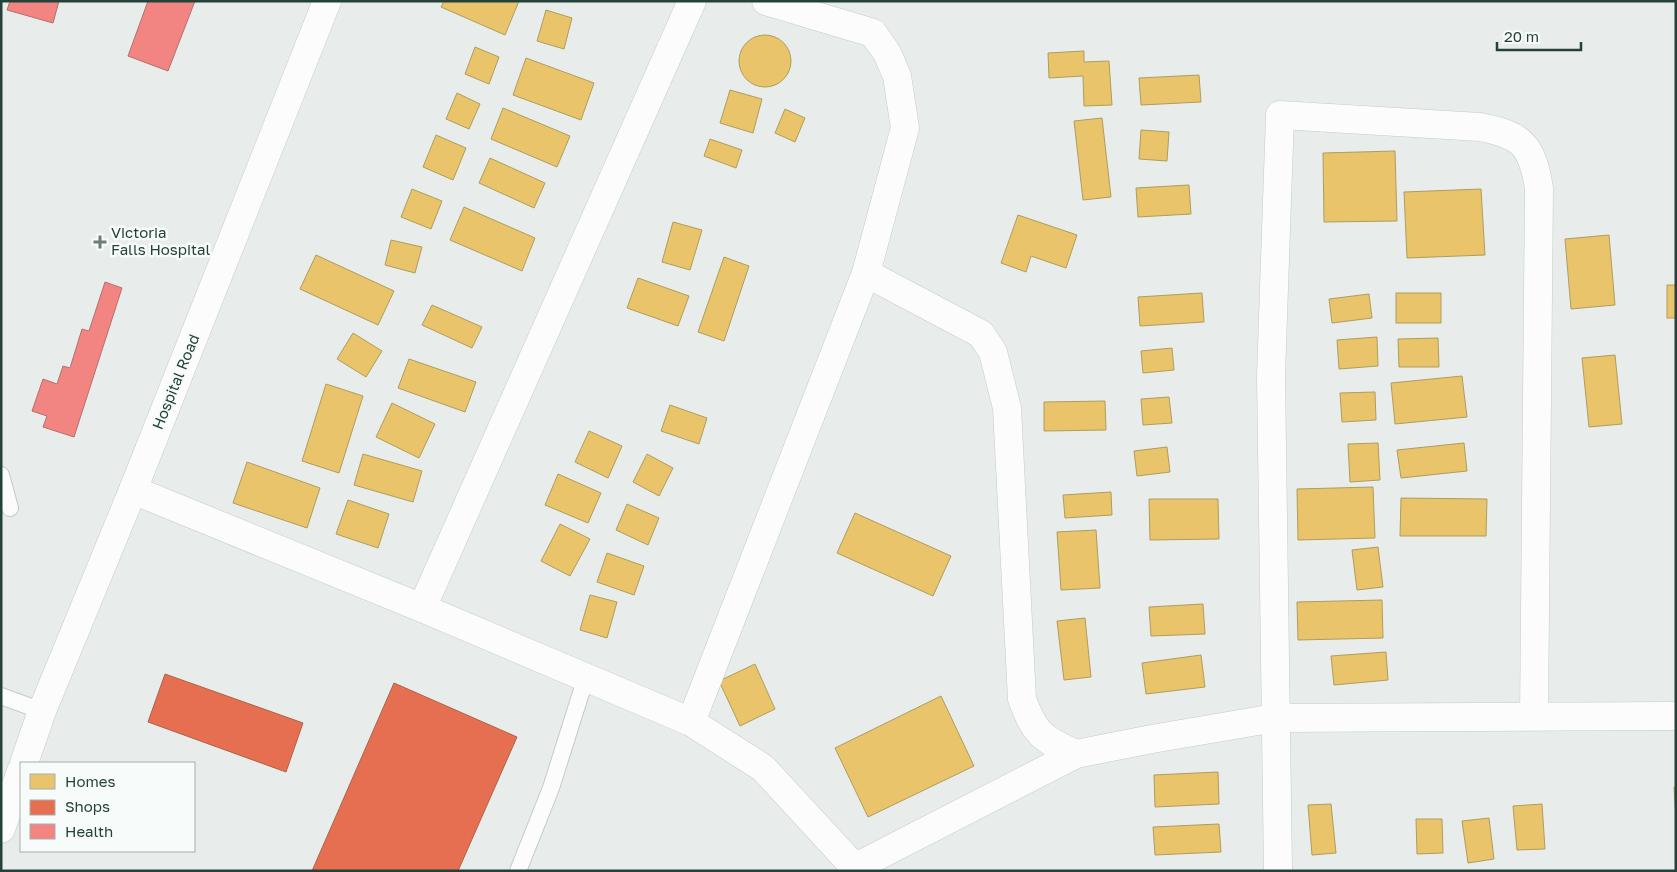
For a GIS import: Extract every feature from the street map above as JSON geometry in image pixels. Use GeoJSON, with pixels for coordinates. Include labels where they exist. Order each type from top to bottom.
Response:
{"type":"FeatureCollection","features":[{"type":"Feature","properties":{"kind":"street","name":"Hospital Road"},"geometry":{"type":"LineString","coordinates":[[24,762],[42,711],[133,490],[327,1]]}},
{"type":"Feature","properties":{"kind":"street"},"geometry":{"type":"LineString","coordinates":[[422,608],[692,1]]}},
{"type":"Feature","properties":{"kind":"street"},"geometry":{"type":"LineString","coordinates":[[691,722],[866,273],[905,128],[897,76],[887,53],[873,33],[766,1]]}},
{"type":"Feature","properties":{"kind":"street"},"geometry":{"type":"LineString","coordinates":[[1278,871],[1271,376],[1280,115],[1480,126],[1504,131],[1524,144],[1536,167],[1539,188],[1534,716]]}},
{"type":"Feature","properties":{"kind":"street"},"geometry":{"type":"LineString","coordinates":[[866,273],[981,334],[993,352],[1007,408],[1022,699],[1030,722],[1047,742],[1076,754]]}},
{"type":"Feature","properties":{"kind":"street"},"geometry":{"type":"LineString","coordinates":[[133,490],[422,608],[691,722],[763,768],[857,869],[1076,754],[1276,718],[1676,716]]}},
{"type":"Feature","properties":{"kind":"street"},"geometry":{"type":"LineString","coordinates":[[1,829],[20,774]]}},
{"type":"Feature","properties":{"kind":"lane"},"geometry":{"type":"LineString","coordinates":[[1,475],[10,508]]}},
{"type":"Feature","properties":{"kind":"lane"},"geometry":{"type":"LineString","coordinates":[[518,871],[551,788],[586,678]]}},
{"type":"Feature","properties":{"kind":"lane"},"geometry":{"type":"LineString","coordinates":[[1,696],[42,711]]}},
{"type":"Feature","properties":{"kind":"building: Homes"},"geometry":{"type":"Polygon","coordinates":[[[444,1],[519,1],[505,35],[441,7],[444,1]]]}},
{"type":"Feature","properties":{"kind":"building: Homes"},"geometry":{"type":"Polygon","coordinates":[[[546,10],[572,18],[564,49],[537,41],[546,10]]]}},
{"type":"Feature","properties":{"kind":"building: Homes"},"geometry":{"type":"Polygon","coordinates":[[[760,35],[770,35],[780,39],[787,46],[791,61],[787,76],[780,83],[770,87],[760,87],[750,83],[743,76],[739,66],[739,56],[743,46],[750,39],[760,35]]]}},
{"type":"Feature","properties":{"kind":"building: Homes"},"geometry":{"type":"Polygon","coordinates":[[[475,47],[499,57],[489,84],[465,74],[475,47]]]}},
{"type":"Feature","properties":{"kind":"building: Homes"},"geometry":{"type":"Polygon","coordinates":[[[1084,51],[1084,62],[1109,61],[1112,105],[1084,106],[1083,76],[1049,78],[1048,53],[1084,51]]]}},
{"type":"Feature","properties":{"kind":"building: Homes"},"geometry":{"type":"Polygon","coordinates":[[[526,58],[594,83],[581,120],[513,95],[526,58]]]}},
{"type":"Feature","properties":{"kind":"building: Homes"},"geometry":{"type":"Polygon","coordinates":[[[1199,75],[1201,102],[1141,105],[1139,78],[1199,75]]]}},
{"type":"Feature","properties":{"kind":"building: Homes"},"geometry":{"type":"Polygon","coordinates":[[[730,90],[762,99],[753,133],[720,123],[730,90]]]}},
{"type":"Feature","properties":{"kind":"building: Homes"},"geometry":{"type":"Polygon","coordinates":[[[457,93],[480,104],[469,129],[446,119],[457,93]]]}},
{"type":"Feature","properties":{"kind":"building: Homes"},"geometry":{"type":"Polygon","coordinates":[[[503,108],[570,136],[557,167],[491,139],[503,108]]]}},
{"type":"Feature","properties":{"kind":"building: Homes"},"geometry":{"type":"Polygon","coordinates":[[[785,109],[805,118],[795,142],[775,133],[785,109]]]}},
{"type":"Feature","properties":{"kind":"building: Homes"},"geometry":{"type":"Polygon","coordinates":[[[1102,118],[1111,197],[1083,200],[1074,121],[1102,118]]]}},
{"type":"Feature","properties":{"kind":"building: Homes"},"geometry":{"type":"Polygon","coordinates":[[[1141,130],[1169,132],[1167,161],[1139,159],[1141,130]]]}},
{"type":"Feature","properties":{"kind":"building: Homes"},"geometry":{"type":"Polygon","coordinates":[[[436,135],[466,148],[453,180],[423,167],[436,135]]]}},
{"type":"Feature","properties":{"kind":"building: Homes"},"geometry":{"type":"Polygon","coordinates":[[[710,139],[742,150],[736,168],[704,156],[710,139]]]}},
{"type":"Feature","properties":{"kind":"building: Homes"},"geometry":{"type":"Polygon","coordinates":[[[1395,151],[1397,221],[1324,222],[1323,153],[1395,151]]]}},
{"type":"Feature","properties":{"kind":"building: Homes"},"geometry":{"type":"Polygon","coordinates":[[[490,158],[545,183],[534,208],[479,183],[490,158]]]}},
{"type":"Feature","properties":{"kind":"building: Homes"},"geometry":{"type":"Polygon","coordinates":[[[1189,185],[1191,214],[1138,217],[1136,188],[1189,185]]]}},
{"type":"Feature","properties":{"kind":"building: Homes"},"geometry":{"type":"Polygon","coordinates":[[[412,189],[442,201],[431,229],[401,217],[412,189]]]}},
{"type":"Feature","properties":{"kind":"building: Homes"},"geometry":{"type":"Polygon","coordinates":[[[1481,189],[1485,255],[1407,258],[1404,192],[1481,189]]]}},
{"type":"Feature","properties":{"kind":"building: Homes"},"geometry":{"type":"Polygon","coordinates":[[[464,207],[535,238],[522,271],[450,240],[464,207]]]}},
{"type":"Feature","properties":{"kind":"building: Homes"},"geometry":{"type":"Polygon","coordinates":[[[1018,215],[1077,235],[1066,268],[1031,256],[1026,272],[1001,263],[1018,215]]]}},
{"type":"Feature","properties":{"kind":"building: Homes"},"geometry":{"type":"Polygon","coordinates":[[[673,222],[702,230],[690,270],[662,262],[673,222]]]}},
{"type":"Feature","properties":{"kind":"building: Homes"},"geometry":{"type":"Polygon","coordinates":[[[1609,235],[1615,305],[1571,309],[1565,239],[1609,235]]]}},
{"type":"Feature","properties":{"kind":"building: Homes"},"geometry":{"type":"Polygon","coordinates":[[[391,240],[422,247],[415,273],[385,265],[391,240]]]}},
{"type":"Feature","properties":{"kind":"building: Homes"},"geometry":{"type":"Polygon","coordinates":[[[316,255],[394,291],[378,325],[300,289],[316,255]]]}},
{"type":"Feature","properties":{"kind":"building: Homes"},"geometry":{"type":"Polygon","coordinates":[[[724,257],[749,266],[724,341],[698,332],[724,257]]]}},
{"type":"Feature","properties":{"kind":"building: Homes"},"geometry":{"type":"Polygon","coordinates":[[[638,278],[689,296],[678,326],[627,308],[638,278]]]}},
{"type":"Feature","properties":{"kind":"building: Homes"},"geometry":{"type":"Polygon","coordinates":[[[1667,285],[1676,285],[1676,318],[1667,318],[1667,285]]]}},
{"type":"Feature","properties":{"kind":"building: Homes"},"geometry":{"type":"Polygon","coordinates":[[[1202,293],[1204,322],[1140,326],[1138,297],[1202,293]]]}},
{"type":"Feature","properties":{"kind":"building: Homes"},"geometry":{"type":"Polygon","coordinates":[[[1396,293],[1441,293],[1441,323],[1396,323],[1396,293]]]}},
{"type":"Feature","properties":{"kind":"building: Homes"},"geometry":{"type":"Polygon","coordinates":[[[1369,294],[1372,318],[1332,323],[1329,299],[1369,294]]]}},
{"type":"Feature","properties":{"kind":"building: Homes"},"geometry":{"type":"Polygon","coordinates":[[[432,305],[482,327],[472,348],[422,325],[432,305]]]}},
{"type":"Feature","properties":{"kind":"building: Homes"},"geometry":{"type":"Polygon","coordinates":[[[353,333],[382,351],[366,377],[337,359],[353,333]]]}},
{"type":"Feature","properties":{"kind":"building: Homes"},"geometry":{"type":"Polygon","coordinates":[[[1377,337],[1378,366],[1339,369],[1337,340],[1377,337]]]}},
{"type":"Feature","properties":{"kind":"building: Homes"},"geometry":{"type":"Polygon","coordinates":[[[1438,338],[1439,367],[1399,367],[1398,339],[1438,338]]]}},
{"type":"Feature","properties":{"kind":"building: Homes"},"geometry":{"type":"Polygon","coordinates":[[[1172,348],[1174,370],[1143,373],[1141,351],[1172,348]]]}},
{"type":"Feature","properties":{"kind":"building: Homes"},"geometry":{"type":"Polygon","coordinates":[[[1615,355],[1622,424],[1589,427],[1582,358],[1615,355]]]}},
{"type":"Feature","properties":{"kind":"building: Homes"},"geometry":{"type":"Polygon","coordinates":[[[409,359],[476,382],[465,412],[398,388],[409,359]]]}},
{"type":"Feature","properties":{"kind":"building: Homes"},"geometry":{"type":"Polygon","coordinates":[[[1462,376],[1467,417],[1395,424],[1391,383],[1462,376]]]}},
{"type":"Feature","properties":{"kind":"building: Homes"},"geometry":{"type":"Polygon","coordinates":[[[326,384],[363,396],[339,473],[302,461],[326,384]]]}},
{"type":"Feature","properties":{"kind":"building: Homes"},"geometry":{"type":"Polygon","coordinates":[[[1375,392],[1376,420],[1342,422],[1340,393],[1375,392]]]}},
{"type":"Feature","properties":{"kind":"building: Homes"},"geometry":{"type":"Polygon","coordinates":[[[1169,397],[1172,423],[1143,425],[1141,399],[1169,397]]]}},
{"type":"Feature","properties":{"kind":"building: Homes"},"geometry":{"type":"Polygon","coordinates":[[[1105,401],[1106,430],[1044,431],[1044,402],[1105,401]]]}},
{"type":"Feature","properties":{"kind":"building: Homes"},"geometry":{"type":"Polygon","coordinates":[[[392,403],[435,424],[419,458],[376,437],[392,403]]]}},
{"type":"Feature","properties":{"kind":"building: Homes"},"geometry":{"type":"Polygon","coordinates":[[[670,405],[707,418],[699,444],[661,431],[670,405]]]}},
{"type":"Feature","properties":{"kind":"building: Homes"},"geometry":{"type":"Polygon","coordinates":[[[589,431],[622,446],[608,478],[575,462],[589,431]]]}},
{"type":"Feature","properties":{"kind":"building: Homes"},"geometry":{"type":"Polygon","coordinates":[[[1378,443],[1380,480],[1350,482],[1348,444],[1378,443]]]}},
{"type":"Feature","properties":{"kind":"building: Homes"},"geometry":{"type":"Polygon","coordinates":[[[1464,443],[1467,471],[1401,478],[1397,450],[1464,443]]]}},
{"type":"Feature","properties":{"kind":"building: Homes"},"geometry":{"type":"Polygon","coordinates":[[[1167,447],[1170,472],[1137,476],[1134,451],[1167,447]]]}},
{"type":"Feature","properties":{"kind":"building: Homes"},"geometry":{"type":"Polygon","coordinates":[[[363,454],[422,471],[413,502],[354,485],[363,454]]]}},
{"type":"Feature","properties":{"kind":"building: Homes"},"geometry":{"type":"Polygon","coordinates":[[[647,454],[673,468],[659,496],[633,482],[647,454]]]}},
{"type":"Feature","properties":{"kind":"building: Homes"},"geometry":{"type":"Polygon","coordinates":[[[247,462],[320,488],[307,528],[233,503],[247,462]]]}},
{"type":"Feature","properties":{"kind":"building: Homes"},"geometry":{"type":"Polygon","coordinates":[[[558,474],[601,493],[588,523],[545,505],[558,474]]]}},
{"type":"Feature","properties":{"kind":"building: Homes"},"geometry":{"type":"Polygon","coordinates":[[[1373,487],[1375,538],[1298,540],[1297,489],[1373,487]]]}},
{"type":"Feature","properties":{"kind":"building: Homes"},"geometry":{"type":"Polygon","coordinates":[[[1111,492],[1112,515],[1065,518],[1063,495],[1111,492]]]}},
{"type":"Feature","properties":{"kind":"building: Homes"},"geometry":{"type":"Polygon","coordinates":[[[1401,498],[1487,499],[1486,536],[1400,536],[1401,498]]]}},
{"type":"Feature","properties":{"kind":"building: Homes"},"geometry":{"type":"Polygon","coordinates":[[[1149,499],[1218,499],[1219,539],[1150,540],[1149,499]]]}},
{"type":"Feature","properties":{"kind":"building: Homes"},"geometry":{"type":"Polygon","coordinates":[[[348,500],[389,514],[378,548],[336,534],[348,500]]]}},
{"type":"Feature","properties":{"kind":"building: Homes"},"geometry":{"type":"Polygon","coordinates":[[[627,504],[659,518],[648,545],[616,530],[627,504]]]}},
{"type":"Feature","properties":{"kind":"building: Homes"},"geometry":{"type":"Polygon","coordinates":[[[855,513],[951,556],[933,596],[837,553],[855,513]]]}},
{"type":"Feature","properties":{"kind":"building: Homes"},"geometry":{"type":"Polygon","coordinates":[[[560,524],[590,539],[570,576],[541,561],[560,524]]]}},
{"type":"Feature","properties":{"kind":"building: Homes"},"geometry":{"type":"Polygon","coordinates":[[[1096,530],[1100,588],[1061,590],[1057,532],[1096,530]]]}},
{"type":"Feature","properties":{"kind":"building: Homes"},"geometry":{"type":"Polygon","coordinates":[[[1378,547],[1383,587],[1357,590],[1352,550],[1378,547]]]}},
{"type":"Feature","properties":{"kind":"building: Homes"},"geometry":{"type":"Polygon","coordinates":[[[607,553],[644,566],[634,595],[597,582],[607,553]]]}},
{"type":"Feature","properties":{"kind":"building: Homes"},"geometry":{"type":"Polygon","coordinates":[[[590,595],[617,602],[607,638],[580,630],[590,595]]]}},
{"type":"Feature","properties":{"kind":"building: Homes"},"geometry":{"type":"Polygon","coordinates":[[[1382,600],[1383,638],[1298,640],[1297,602],[1382,600]]]}},
{"type":"Feature","properties":{"kind":"building: Homes"},"geometry":{"type":"Polygon","coordinates":[[[1203,604],[1205,634],[1151,636],[1149,607],[1203,604]]]}},
{"type":"Feature","properties":{"kind":"building: Homes"},"geometry":{"type":"Polygon","coordinates":[[[1085,618],[1091,677],[1064,680],[1057,621],[1085,618]]]}},
{"type":"Feature","properties":{"kind":"building: Homes"},"geometry":{"type":"Polygon","coordinates":[[[1386,652],[1388,680],[1334,685],[1331,656],[1386,652]]]}},
{"type":"Feature","properties":{"kind":"building: Homes"},"geometry":{"type":"Polygon","coordinates":[[[1201,655],[1205,687],[1146,694],[1142,663],[1201,655]]]}},
{"type":"Feature","properties":{"kind":"building: Homes"},"geometry":{"type":"Polygon","coordinates":[[[755,664],[775,709],[740,726],[719,681],[755,664]]]}},
{"type":"Feature","properties":{"kind":"building: Homes"},"geometry":{"type":"Polygon","coordinates":[[[941,696],[974,766],[868,817],[835,748],[941,696]]]}},
{"type":"Feature","properties":{"kind":"building: Homes"},"geometry":{"type":"Polygon","coordinates":[[[1218,772],[1219,804],[1155,807],[1154,775],[1218,772]]]}},
{"type":"Feature","properties":{"kind":"building: Homes"},"geometry":{"type":"Polygon","coordinates":[[[1674,787],[1676,787],[1676,820],[1674,787]]]}},
{"type":"Feature","properties":{"kind":"building: Homes"},"geometry":{"type":"Polygon","coordinates":[[[1331,804],[1336,853],[1312,855],[1308,805],[1331,804]]]}},
{"type":"Feature","properties":{"kind":"building: Homes"},"geometry":{"type":"Polygon","coordinates":[[[1542,804],[1545,849],[1517,850],[1513,806],[1542,804]]]}},
{"type":"Feature","properties":{"kind":"building: Homes"},"geometry":{"type":"Polygon","coordinates":[[[1489,818],[1494,859],[1468,863],[1462,821],[1489,818]]]}},
{"type":"Feature","properties":{"kind":"building: Homes"},"geometry":{"type":"Polygon","coordinates":[[[1416,819],[1442,819],[1443,853],[1417,854],[1416,819]]]}},
{"type":"Feature","properties":{"kind":"building: Homes"},"geometry":{"type":"Polygon","coordinates":[[[1219,824],[1221,852],[1155,855],[1153,827],[1219,824]]]}},
{"type":"Feature","properties":{"kind":"building: Shops"},"geometry":{"type":"Polygon","coordinates":[[[165,674],[303,723],[286,772],[148,722],[165,674]]]}},
{"type":"Feature","properties":{"kind":"building: Shops"},"geometry":{"type":"Polygon","coordinates":[[[394,683],[517,737],[458,871],[312,871],[394,683]]]}},
{"type":"Feature","properties":{"kind":"building: Health"},"geometry":{"type":"Polygon","coordinates":[[[10,1],[59,1],[53,23],[7,10],[10,1]]]}},
{"type":"Feature","properties":{"kind":"building: Health"},"geometry":{"type":"Polygon","coordinates":[[[148,1],[195,1],[168,71],[128,56],[148,1]]]}},
{"type":"Feature","properties":{"kind":"building: Health"},"geometry":{"type":"Polygon","coordinates":[[[105,282],[122,288],[74,437],[43,427],[47,416],[32,411],[43,379],[57,384],[63,366],[70,368],[82,329],[89,331],[105,282]]]}},
{"type":"Feature","properties":{"kind":"place","name":"Victoria Falls Hospital"},"geometry":{"type":"Point","coordinates":[100,242]}}]}
